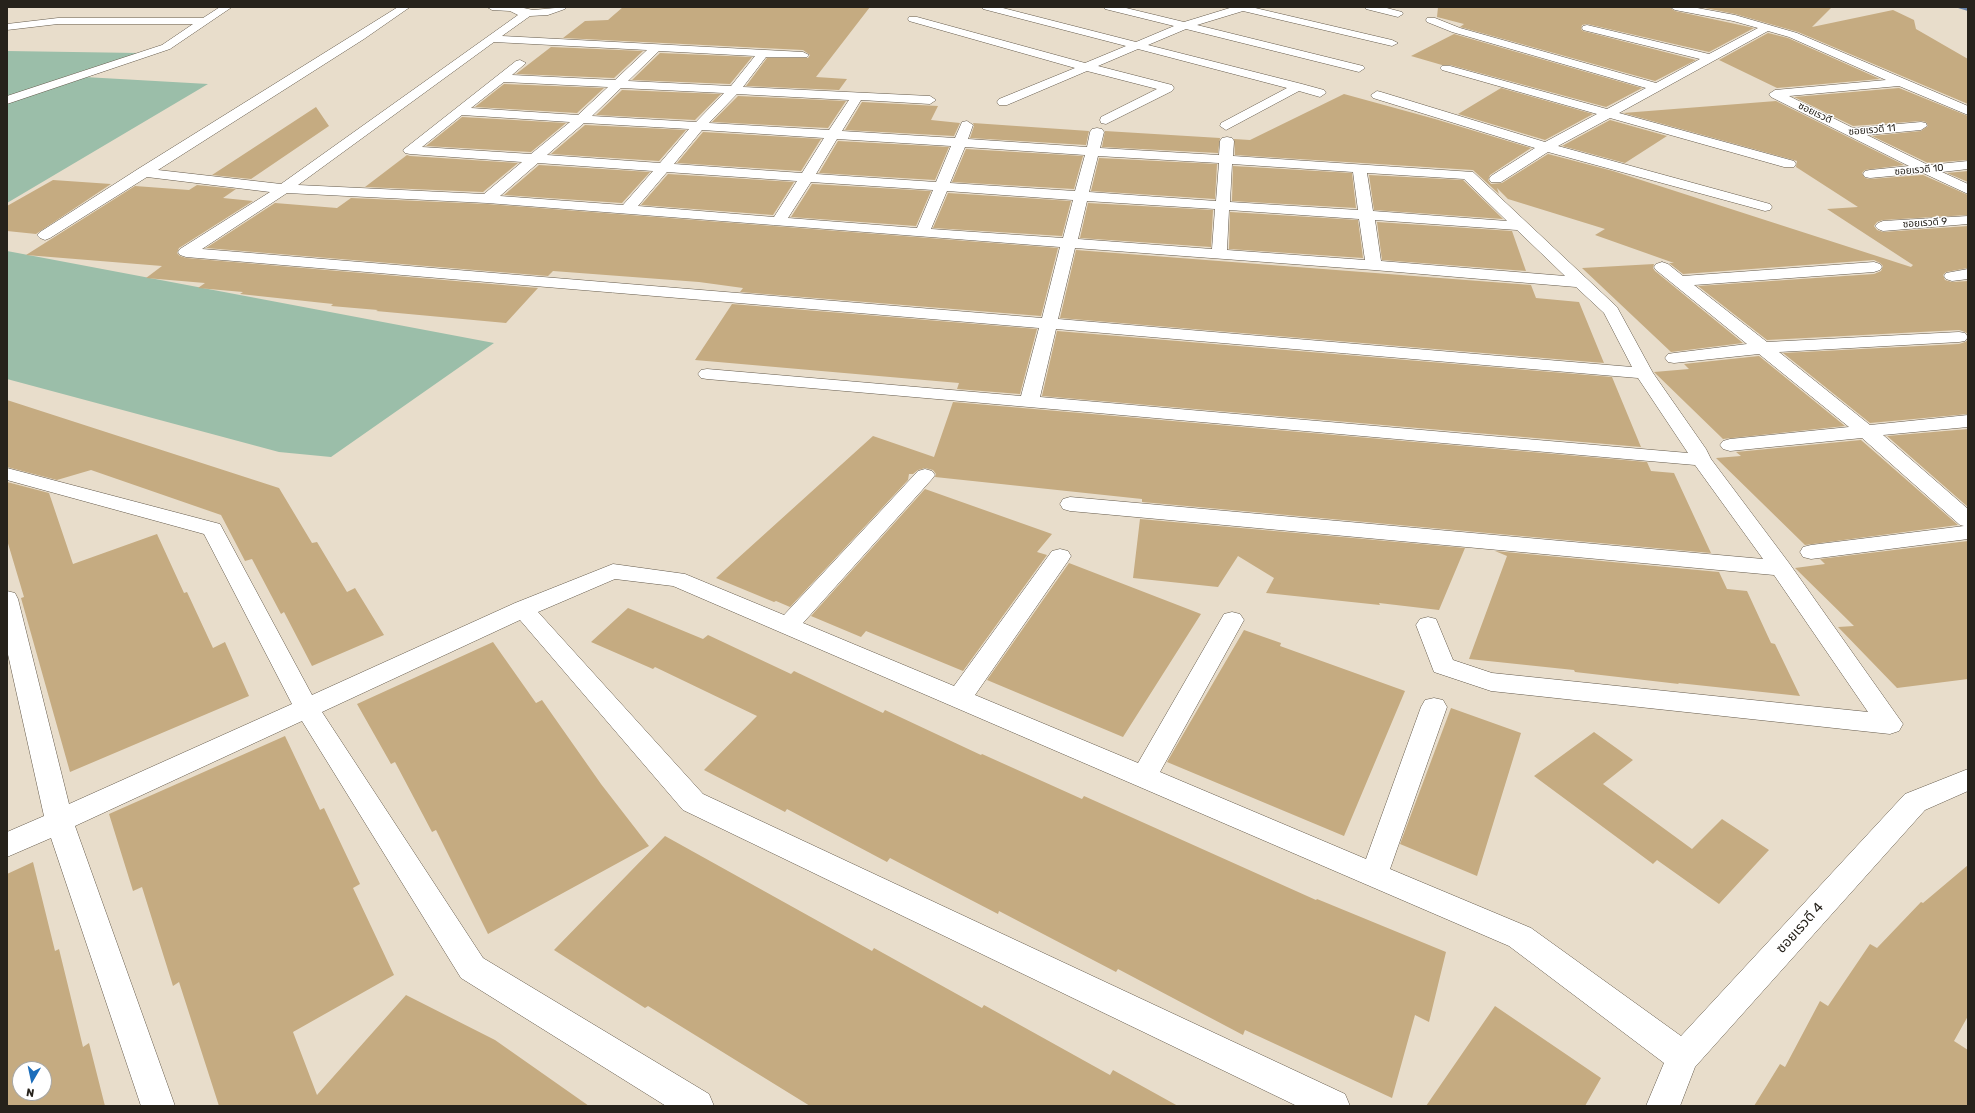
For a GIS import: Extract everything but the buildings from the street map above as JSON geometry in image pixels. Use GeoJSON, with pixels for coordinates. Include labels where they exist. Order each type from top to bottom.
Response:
{"type":"FeatureCollection","features":[{"type":"Feature","properties":{"kind":"street"},"geometry":{"type":"LineString","coordinates":[[7,100],[166,48],[227,7]]}},
{"type":"Feature","properties":{"kind":"street"},"geometry":{"type":"LineString","coordinates":[[45,235],[360,37],[405,7]]}},
{"type":"Feature","properties":{"kind":"street"},"geometry":{"type":"LineString","coordinates":[[492,7],[514,8],[520,12],[527,13],[548,12],[561,7]]}},
{"type":"Feature","properties":{"kind":"street"},"geometry":{"type":"LineString","coordinates":[[987,7],[1320,93]]}},
{"type":"Feature","properties":{"kind":"street"},"geometry":{"type":"LineString","coordinates":[[1109,7],[1359,68]]}},
{"type":"Feature","properties":{"kind":"street"},"geometry":{"type":"LineString","coordinates":[[1003,102],[1186,25],[1242,7],[1392,43]]}},
{"type":"Feature","properties":{"kind":"street"},"geometry":{"type":"LineString","coordinates":[[1370,7],[1398,14]]}},
{"type":"Feature","properties":{"kind":"street"},"geometry":{"type":"LineString","coordinates":[[1675,7],[1735,18],[1793,35],[1903,82],[1968,112]]}},
{"type":"Feature","properties":{"kind":"street"},"geometry":{"type":"LineString","coordinates":[[527,13],[284,189],[186,252],[1644,373]]}},
{"type":"Feature","properties":{"kind":"street"},"geometry":{"type":"LineString","coordinates":[[913,19],[1168,88],[1102,126],[1093,151],[1068,243],[1028,402]]}},
{"type":"Feature","properties":{"kind":"street"},"geometry":{"type":"LineString","coordinates":[[1431,20],[1456,30],[1657,87]]}},
{"type":"Feature","properties":{"kind":"street"},"geometry":{"type":"LineString","coordinates":[[7,27],[58,21],[206,21]]}},
{"type":"Feature","properties":{"kind":"street"},"geometry":{"type":"LineString","coordinates":[[1496,179],[1546,147],[1768,27]]}},
{"type":"Feature","properties":{"kind":"street"},"geometry":{"type":"LineString","coordinates":[[1587,28],[1710,58]]}},
{"type":"Feature","properties":{"kind":"street"},"geometry":{"type":"LineString","coordinates":[[492,39],[803,55]]}},
{"type":"Feature","properties":{"kind":"street"},"geometry":{"type":"LineString","coordinates":[[487,199],[581,119],[657,47]]}},
{"type":"Feature","properties":{"kind":"street"},"geometry":{"type":"LineString","coordinates":[[627,210],[698,126],[733,90],[763,53]]}},
{"type":"Feature","properties":{"kind":"street"},"geometry":{"type":"LineString","coordinates":[[520,64],[410,150],[1521,226]]}},
{"type":"Feature","properties":{"kind":"street"},"geometry":{"type":"LineString","coordinates":[[1446,68],[1789,164]]}},
{"type":"Feature","properties":{"kind":"street"},"geometry":{"type":"LineString","coordinates":[[502,78],[930,100]]}},
{"type":"Feature","properties":{"kind":"street","name":"ซอยเรวดี"},"geometry":{"type":"LineString","coordinates":[[1903,82],[1775,94],[1968,190]]}},
{"type":"Feature","properties":{"kind":"street"},"geometry":{"type":"LineString","coordinates":[[1226,126],[1298,87]]}},
{"type":"Feature","properties":{"kind":"street"},"geometry":{"type":"LineString","coordinates":[[1378,95],[1546,147],[1765,207]]}},
{"type":"Feature","properties":{"kind":"street"},"geometry":{"type":"LineString","coordinates":[[779,221],[857,96]]}},
{"type":"Feature","properties":{"kind":"street"},"geometry":{"type":"LineString","coordinates":[[460,111],[1468,175],[1611,311],[1644,373],[1696,449],[1701,460],[1780,568],[1890,724],[1491,682],[1443,666],[1428,625]]}},
{"type":"Feature","properties":{"kind":"street"},"geometry":{"type":"LineString","coordinates":[[922,233],[967,125]]}},
{"type":"Feature","properties":{"kind":"street","name":"ซอยเรวดี 11"},"geometry":{"type":"LineString","coordinates":[[1823,134],[1921,126]]}},
{"type":"Feature","properties":{"kind":"street"},"geometry":{"type":"LineString","coordinates":[[1219,254],[1227,141]]}},
{"type":"Feature","properties":{"kind":"street","name":"ซอยเรวดี 10"},"geometry":{"type":"LineString","coordinates":[[1870,174],[1968,165]]}},
{"type":"Feature","properties":{"kind":"street"},"geometry":{"type":"LineString","coordinates":[[1359,168],[1374,265]]}},
{"type":"Feature","properties":{"kind":"street"},"geometry":{"type":"LineString","coordinates":[[143,172],[284,189],[487,199],[922,233],[1374,265],[1579,282]]}},
{"type":"Feature","properties":{"kind":"street","name":"ซอยเรวดี 9"},"geometry":{"type":"LineString","coordinates":[[1883,226],[1968,220]]}},
{"type":"Feature","properties":{"kind":"street"},"geometry":{"type":"LineString","coordinates":[[1662,267],[1682,281],[1762,348],[1867,432],[1968,520]]}},
{"type":"Feature","properties":{"kind":"street"},"geometry":{"type":"LineString","coordinates":[[1682,281],[1874,267]]}},
{"type":"Feature","properties":{"kind":"street"},"geometry":{"type":"LineString","coordinates":[[1952,276],[1968,274]]}},
{"type":"Feature","properties":{"kind":"street"},"geometry":{"type":"LineString","coordinates":[[1674,358],[1762,348],[1959,336]]}},
{"type":"Feature","properties":{"kind":"street"},"geometry":{"type":"LineString","coordinates":[[707,374],[1701,460]]}},
{"type":"Feature","properties":{"kind":"street"},"geometry":{"type":"LineString","coordinates":[[1730,445],[1968,421]]}},
{"type":"Feature","properties":{"kind":"street"},"geometry":{"type":"LineString","coordinates":[[7,474],[212,529],[307,709],[472,968],[697,1106]]}},
{"type":"Feature","properties":{"kind":"street"},"geometry":{"type":"LineString","coordinates":[[787,626],[926,474]]}},
{"type":"Feature","properties":{"kind":"street"},"geometry":{"type":"LineString","coordinates":[[1070,504],[1780,568]]}},
{"type":"Feature","properties":{"kind":"street"},"geometry":{"type":"LineString","coordinates":[[1811,552],[1968,532]]}},
{"type":"Feature","properties":{"kind":"street"},"geometry":{"type":"LineString","coordinates":[[959,699],[1060,556]]}},
{"type":"Feature","properties":{"kind":"street"},"geometry":{"type":"LineString","coordinates":[[7,844],[307,709],[523,609],[613,571],[677,579],[1520,937],[1683,1057]]}},
{"type":"Feature","properties":{"kind":"street"},"geometry":{"type":"LineString","coordinates":[[7,599],[59,821],[158,1106]]}},
{"type":"Feature","properties":{"kind":"street"},"geometry":{"type":"LineString","coordinates":[[523,609],[693,802],[1333,1106]]}},
{"type":"Feature","properties":{"kind":"street"},"geometry":{"type":"LineString","coordinates":[[1143,778],[1232,620]]}},
{"type":"Feature","properties":{"kind":"street"},"geometry":{"type":"LineString","coordinates":[[1374,875],[1434,708]]}},
{"type":"Feature","properties":{"kind":"street","name":"ซอยเรวดี 4"},"geometry":{"type":"LineString","coordinates":[[1663,1106],[1683,1057],[1915,802],[1968,780]]}},
{"type":"Feature","properties":{"kind":"green space"},"geometry":{"type":"Polygon","coordinates":[[[7,51],[139,53],[67,76],[208,84],[7,203],[7,51]]]}},
{"type":"Feature","properties":{"kind":"green space"},"geometry":{"type":"Polygon","coordinates":[[[7,251],[494,343],[331,457],[279,452],[7,379],[7,251]]]}},
{"type":"Feature","properties":{"kind":"waterway"},"geometry":{"type":"LineString","coordinates":[[1960,7],[1968,10]]}}]}
